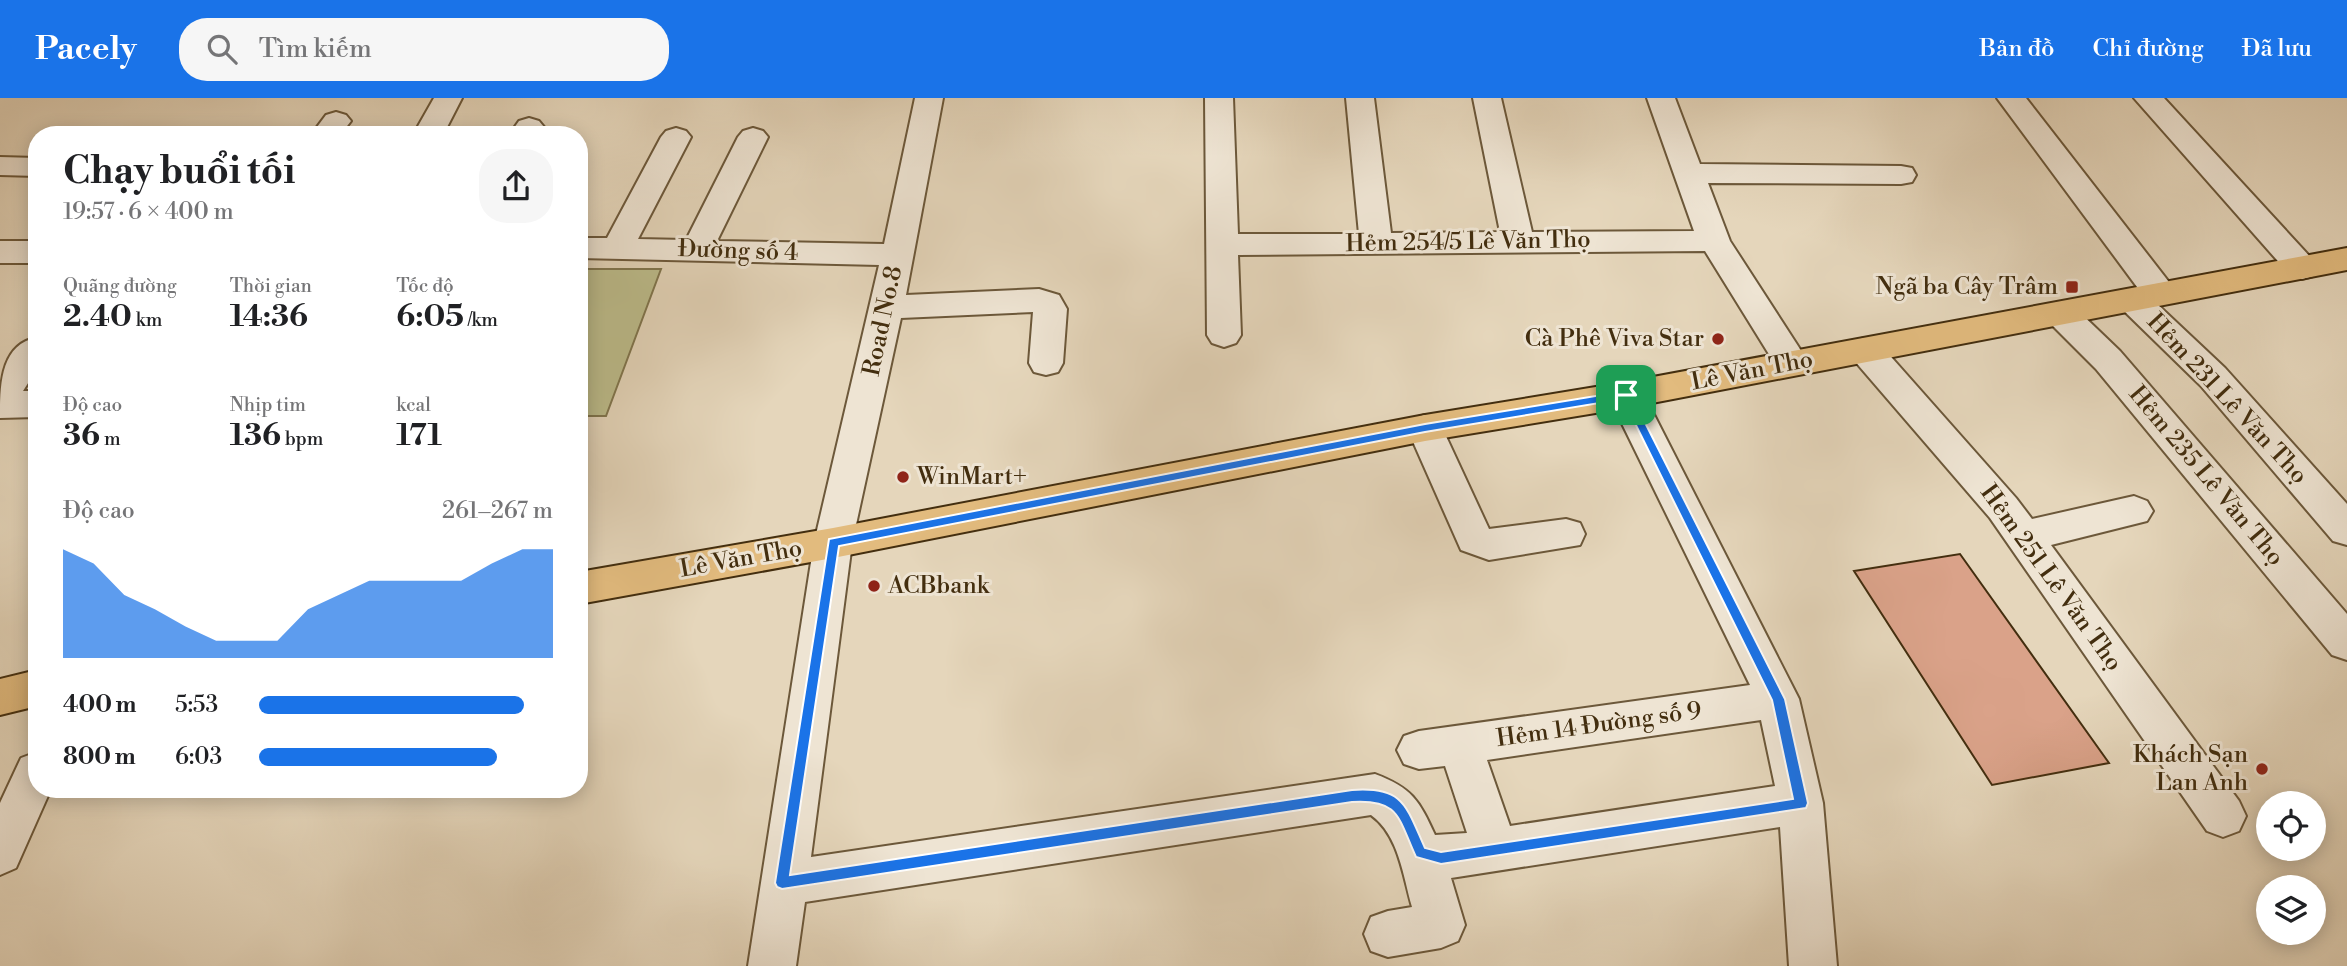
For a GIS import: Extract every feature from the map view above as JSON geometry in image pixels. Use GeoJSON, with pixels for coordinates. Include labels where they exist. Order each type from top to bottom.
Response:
{"type":"FeatureCollection","features":[{"type":"Feature","properties":{"kind":"main road","name":"Lê Văn Thọ"},"geometry":{"type":"LineString","coordinates":[[588,587],[833,543],[1425,428],[1626,395],[2347,259]]}},
{"type":"Feature","properties":{"kind":"main road"},"geometry":{"type":"LineString","coordinates":[[0,697],[28,690]]}},
{"type":"Feature","properties":{"kind":"street"},"geometry":{"type":"LineString","coordinates":[[433,126],[448,98]]}},
{"type":"Feature","properties":{"kind":"street","name":"Road No.8"},"geometry":{"type":"LineString","coordinates":[[772,966],[833,543],[887,307],[929,98]]}},
{"type":"Feature","properties":{"kind":"street"},"geometry":{"type":"LineString","coordinates":[[1219,98],[1224,335]]}},
{"type":"Feature","properties":{"kind":"street"},"geometry":{"type":"LineString","coordinates":[[1360,98],[1376,244]]}},
{"type":"Feature","properties":{"kind":"street"},"geometry":{"type":"LineString","coordinates":[[1487,98],[1518,241]]}},
{"type":"Feature","properties":{"kind":"street"},"geometry":{"type":"LineString","coordinates":[[1661,98],[1714,241],[1792,363]]}},
{"type":"Feature","properties":{"kind":"street","name":"Hẻm 231 Lê Văn Thọ"},"geometry":{"type":"LineString","coordinates":[[2011,98],[2147,297],[2347,530]]}},
{"type":"Feature","properties":{"kind":"street"},"geometry":{"type":"LineString","coordinates":[[2148,98],[2302,268]]}},
{"type":"Feature","properties":{"kind":"street"},"geometry":{"type":"LineString","coordinates":[[618,247],[676,137]]}},
{"type":"Feature","properties":{"kind":"street"},"geometry":{"type":"LineString","coordinates":[[697,249],[753,137]]}},
{"type":"Feature","properties":{"kind":"street"},"geometry":{"type":"LineString","coordinates":[[0,166],[28,167]]}},
{"type":"Feature","properties":{"kind":"street"},"geometry":{"type":"LineString","coordinates":[[1689,173],[1901,176]]}},
{"type":"Feature","properties":{"kind":"street","name":"Hẻm 254/5 Lê Văn Thọ"},"geometry":{"type":"LineString","coordinates":[[1222,245],[1714,241]]}},
{"type":"Feature","properties":{"kind":"street","name":"Đường số 4"},"geometry":{"type":"LineString","coordinates":[[588,248],[897,255]]}},
{"type":"Feature","properties":{"kind":"street"},"geometry":{"type":"LineString","coordinates":[[0,252],[28,252]]}},
{"type":"Feature","properties":{"kind":"street"},"geometry":{"type":"LineString","coordinates":[[887,307],[1039,300],[1047,303],[1050,309],[1046,363]]}},
{"type":"Feature","properties":{"kind":"street","name":"Hẻm 235 Lê Văn Thọ"},"geometry":{"type":"LineString","coordinates":[[2060,313],[2108,360],[2347,643]]}},
{"type":"Feature","properties":{"kind":"street","name":"Hẻm 251 Lê Văn Thọ"},"geometry":{"type":"LineString","coordinates":[[1866,350],[2003,508],[2223,816]]}},
{"type":"Feature","properties":{"kind":"street"},"geometry":{"type":"LineString","coordinates":[[0,398],[28,356]]}},
{"type":"Feature","properties":{"kind":"street"},"geometry":{"type":"LineString","coordinates":[[1626,395],[1778,699],[1801,803],[1813,966]]}},
{"type":"Feature","properties":{"kind":"street"},"geometry":{"type":"LineString","coordinates":[[0,405],[28,404]]}},
{"type":"Feature","properties":{"kind":"street"},"geometry":{"type":"LineString","coordinates":[[1425,428],[1475,539],[1489,545],[1566,534]]}},
{"type":"Feature","properties":{"kind":"street"},"geometry":{"type":"LineString","coordinates":[[2023,536],[2134,511]]}},
{"type":"Feature","properties":{"kind":"street","name":"Hẻm 14 Đường số 9"},"geometry":{"type":"LineString","coordinates":[[1495,850],[1440,747],[1778,699]]}},
{"type":"Feature","properties":{"kind":"street"},"geometry":{"type":"LineString","coordinates":[[0,853],[28,792]]}},
{"type":"Feature","properties":{"kind":"street"},"geometry":{"type":"LineString","coordinates":[[782,883],[1375,794],[1389,800],[1401,811],[1420,853],[1441,925],[1388,934]]}},
{"type":"Feature","properties":{"kind":"street"},"geometry":{"type":"LineString","coordinates":[[1420,853],[1441,858],[1801,803]]}},
{"type":"Feature","properties":{"kind":"green space"},"geometry":{"type":"Polygon","coordinates":[[[588,269],[661,269],[606,416],[588,416],[588,269]]]}},
{"type":"Feature","properties":{"kind":"building"},"geometry":{"type":"Polygon","coordinates":[[[1960,554],[2109,763],[1992,785],[1854,571],[1960,554]]]}},
{"type":"Feature","properties":{"kind":"place","name":"Ngã ba Cây Trâm"},"geometry":{"type":"Point","coordinates":[2072,287]}},
{"type":"Feature","properties":{"kind":"place","name":"Cà Phê Viva Star"},"geometry":{"type":"Point","coordinates":[1718,339]}},
{"type":"Feature","properties":{"kind":"place","name":"WinMart+"},"geometry":{"type":"Point","coordinates":[903,477]}},
{"type":"Feature","properties":{"kind":"place","name":"ACBbank"},"geometry":{"type":"Point","coordinates":[874,586]}},
{"type":"Feature","properties":{"kind":"place","name":"Khách Sạn Lan Anh"},"geometry":{"type":"Point","coordinates":[2262,769]}},
{"type":"Feature","properties":{"kind":"route"},"geometry":{"type":"LineString","coordinates":[[1626,395],[1778,699],[1801,803],[1441,858],[1420,853],[1401,811],[1389,800],[1375,794],[782,883],[833,543],[1425,428],[1626,395]]}}]}
